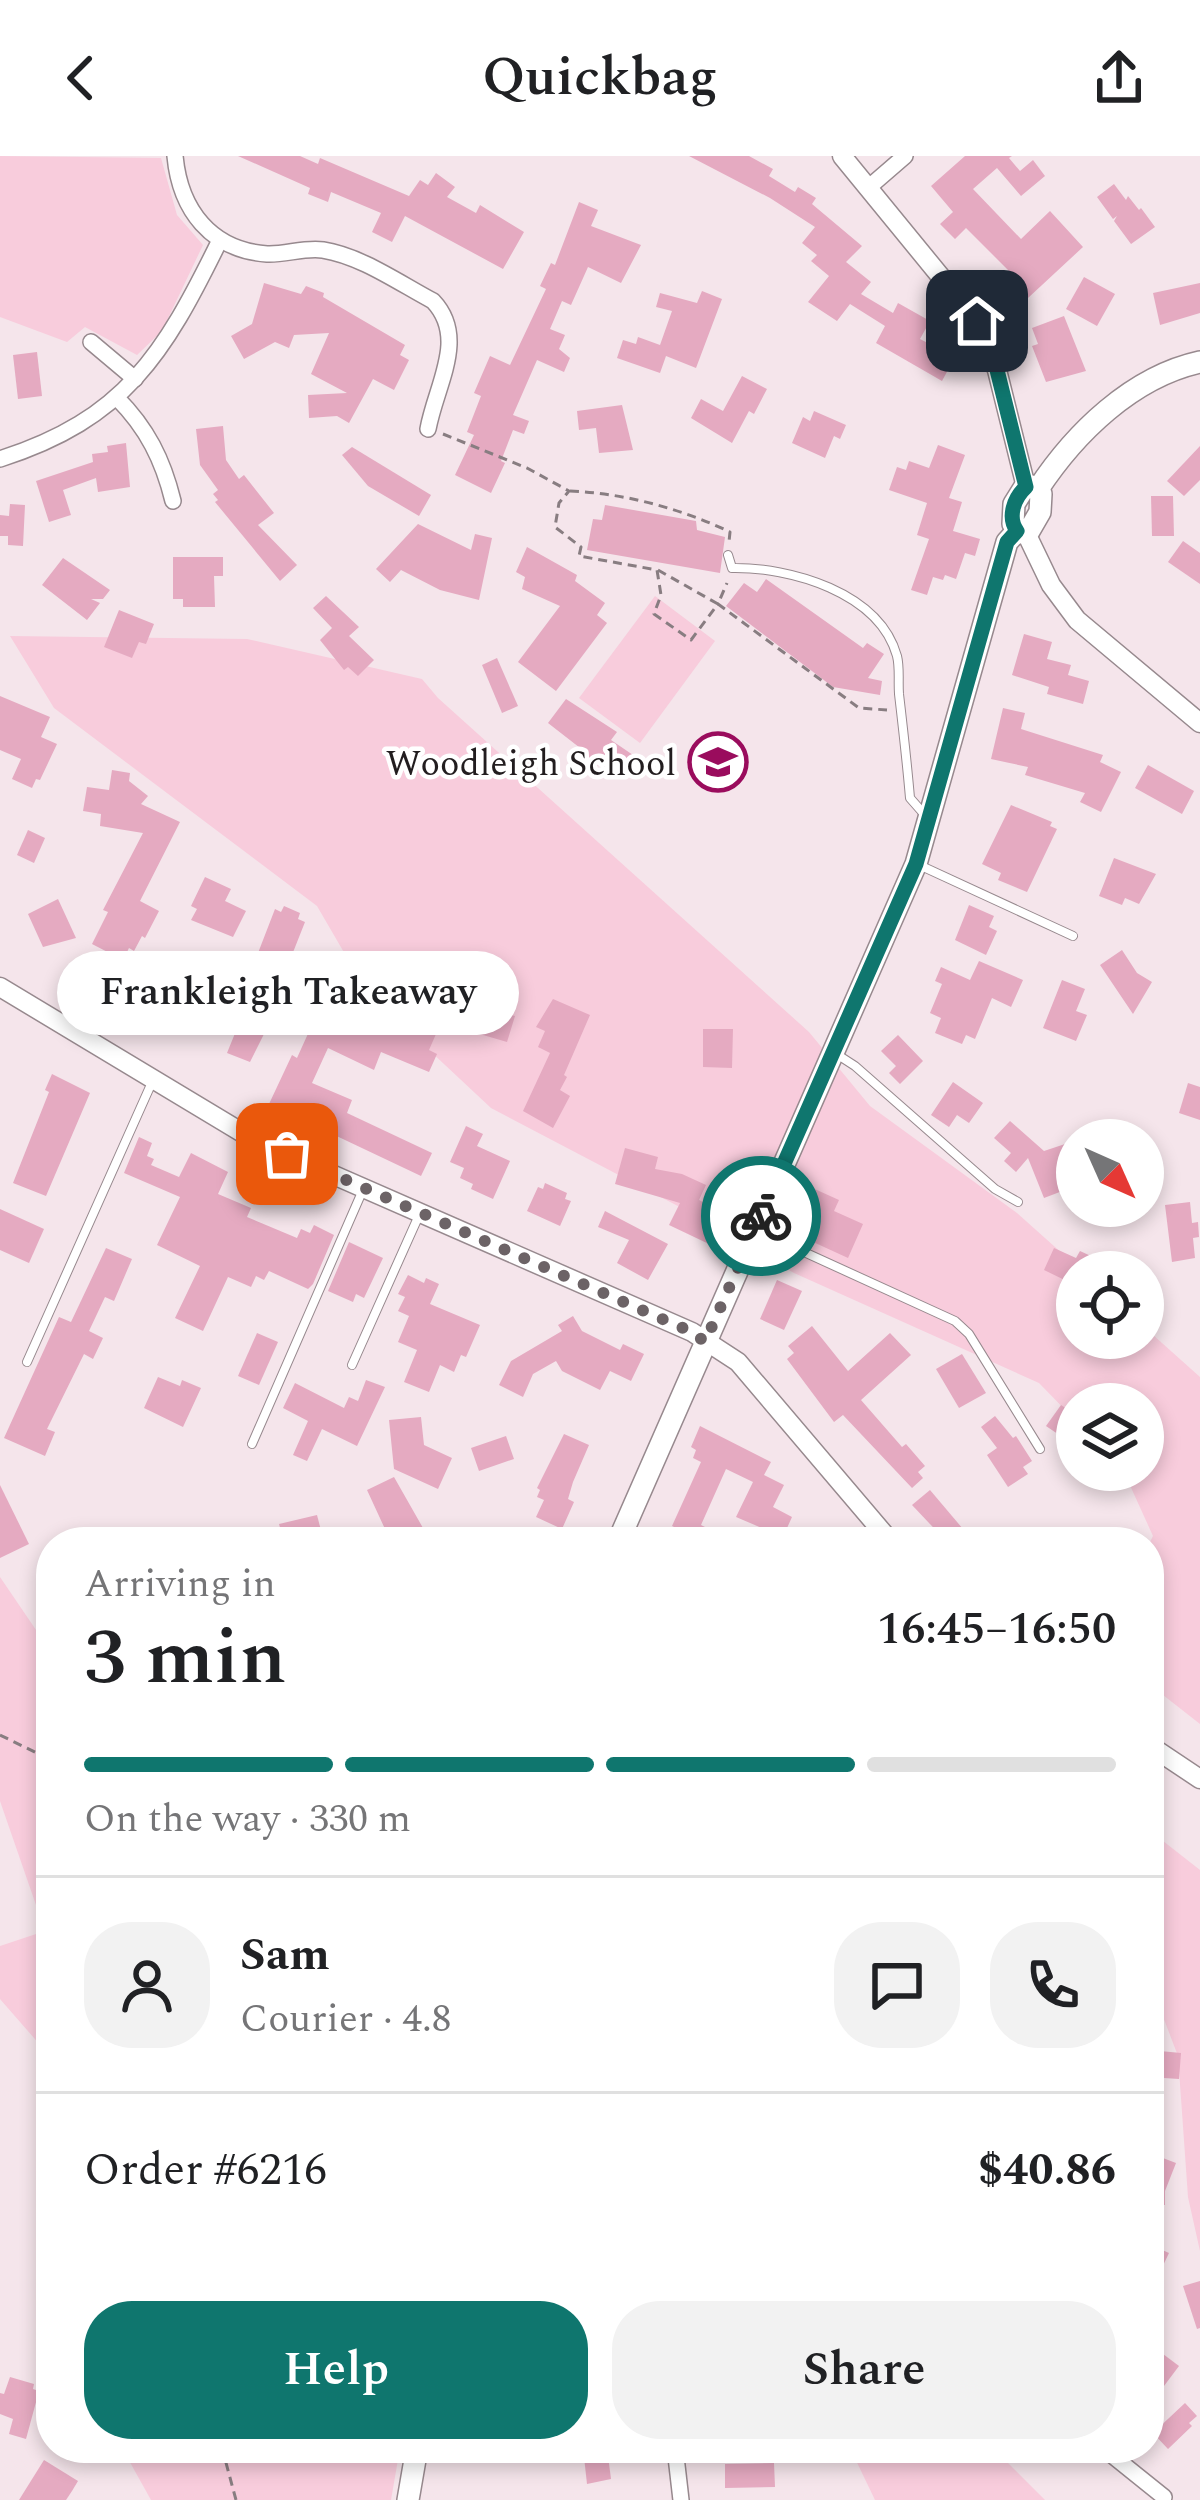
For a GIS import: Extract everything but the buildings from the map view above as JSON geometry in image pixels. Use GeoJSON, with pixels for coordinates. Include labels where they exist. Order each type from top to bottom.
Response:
{"type":"FeatureCollection","features":[{"type":"Feature","properties":{"kind":"main road"},"geometry":{"type":"LineString","coordinates":[[625,1527],[916,864],[1007,542],[1040,512],[1032,488],[1120,401],[1167,372],[1200,362]]}},
{"type":"Feature","properties":{"kind":"main road"},"geometry":{"type":"LineString","coordinates":[[407,2500],[414,2463]]}},
{"type":"Feature","properties":{"kind":"street"},"geometry":{"type":"LineString","coordinates":[[175,156],[188,205],[219,242],[271,254],[318,249],[342,255],[433,301],[448,322],[452,339],[428,429]]}},
{"type":"Feature","properties":{"kind":"street"},"geometry":{"type":"LineString","coordinates":[[842,156],[977,321],[997,370],[1032,488]]}},
{"type":"Feature","properties":{"kind":"street"},"geometry":{"type":"LineString","coordinates":[[868,188],[905,156]]}},
{"type":"Feature","properties":{"kind":"street"},"geometry":{"type":"LineString","coordinates":[[0,459],[66,433],[117,398],[182,317],[219,242]]}},
{"type":"Feature","properties":{"kind":"street"},"geometry":{"type":"LineString","coordinates":[[91,343],[135,379]]}},
{"type":"Feature","properties":{"kind":"street"},"geometry":{"type":"LineString","coordinates":[[117,398],[162,458],[173,501]]}},
{"type":"Feature","properties":{"kind":"street"},"geometry":{"type":"LineString","coordinates":[[1022,532],[1077,620],[1200,723]]}},
{"type":"Feature","properties":{"kind":"street"},"geometry":{"type":"LineString","coordinates":[[0,987],[256,1141],[692,1332],[738,1362],[878,1527]]}},
{"type":"Feature","properties":{"kind":"street"},"geometry":{"type":"LineString","coordinates":[[1164,1754],[1200,1779]]}},
{"type":"Feature","properties":{"kind":"street"},"geometry":{"type":"LineString","coordinates":[[676,2463],[681,2500]]}},
{"type":"Feature","properties":{"kind":"street"},"geometry":{"type":"LineString","coordinates":[[1121,2463],[1164,2497]]}},
{"type":"Feature","properties":{"kind":"lane"},"geometry":{"type":"LineString","coordinates":[[728,555],[732,568],[796,576],[859,603],[888,635],[897,654],[910,798],[929,819]]}},
{"type":"Feature","properties":{"kind":"lane"},"geometry":{"type":"LineString","coordinates":[[916,864],[1073,936]]}},
{"type":"Feature","properties":{"kind":"lane"},"geometry":{"type":"LineString","coordinates":[[832,1053],[855,1066],[995,1189],[1018,1202]]}},
{"type":"Feature","properties":{"kind":"lane"},"geometry":{"type":"LineString","coordinates":[[27,1362],[137,1108],[154,1079]]}},
{"type":"Feature","properties":{"kind":"lane"},"geometry":{"type":"LineString","coordinates":[[252,1444],[364,1188]]}},
{"type":"Feature","properties":{"kind":"lane"},"geometry":{"type":"LineString","coordinates":[[352,1365],[420,1213]]}},
{"type":"Feature","properties":{"kind":"lane"},"geometry":{"type":"LineString","coordinates":[[754,1230],[955,1321],[969,1334],[1040,1449]]}},
{"type":"Feature","properties":{"kind":"path"},"geometry":{"type":"LineString","coordinates":[[428,429],[527,468],[568,491],[596,492],[698,517],[730,532],[728,555]]}},
{"type":"Feature","properties":{"kind":"path"},"geometry":{"type":"LineString","coordinates":[[568,491],[555,527],[580,547],[579,556],[656,570],[718,604],[859,708],[901,710]]}},
{"type":"Feature","properties":{"kind":"path"},"geometry":{"type":"LineString","coordinates":[[656,570],[662,595],[654,614],[692,640],[718,604],[732,568]]}},
{"type":"Feature","properties":{"kind":"path"},"geometry":{"type":"LineString","coordinates":[[0,1735],[36,1753]]}},
{"type":"Feature","properties":{"kind":"path"},"geometry":{"type":"LineString","coordinates":[[226,2463],[236,2500]]}},
{"type":"Feature","properties":{"kind":"shaded area"},"geometry":{"type":"Polygon","coordinates":[[[0,156],[161,158],[177,215],[203,245],[162,331],[137,355],[85,327],[67,342],[0,317],[0,156]]]}},
{"type":"Feature","properties":{"kind":"shaded area"},"geometry":{"type":"Polygon","coordinates":[[[655,596],[715,641],[640,743],[579,698],[655,596]]]}},
{"type":"Feature","properties":{"kind":"shaded area"},"geometry":{"type":"Polygon","coordinates":[[[10,636],[247,639],[422,679],[809,1032],[870,1106],[1017,1213],[1060,1251],[1056,1359],[1164,1359],[1164,1345],[1200,1377],[1200,1724],[1164,1696],[1164,1527],[1149,1527],[1133,1491],[1164,1491],[1164,1383],[1056,1383],[1056,1400],[1039,1383],[794,1273],[491,1108],[367,992],[317,906],[54,708],[10,636]]]}},
{"type":"Feature","properties":{"kind":"shaded area"},"geometry":{"type":"Polygon","coordinates":[[[0,1577],[36,1630],[36,1905],[0,1801],[0,1577]]]}},
{"type":"Feature","properties":{"kind":"shaded area"},"geometry":{"type":"Polygon","coordinates":[[[1164,1842],[1200,1870],[1200,2251],[1188,2197],[1178,2056],[1164,2019],[1164,1842]]]}},
{"type":"Feature","properties":{"kind":"shaded area"},"geometry":{"type":"Polygon","coordinates":[[[36,1934],[36,2040],[0,1999],[0,1946],[36,1934]]]}},
{"type":"Feature","properties":{"kind":"shaded area"},"geometry":{"type":"Polygon","coordinates":[[[130,2463],[397,2463],[391,2500],[151,2500],[130,2463]]]}},
{"type":"Feature","properties":{"kind":"shaded area"},"geometry":{"type":"Polygon","coordinates":[[[857,2463],[1008,2463],[1045,2500],[875,2500],[857,2463]]]}},
{"type":"Feature","properties":{"kind":"way so far"},"geometry":{"type":"LineString","coordinates":[[287,1154],[692,1332],[705,1342],[761,1216]]}},
{"type":"Feature","properties":{"kind":"place","name":"Woodleigh School"},"geometry":{"type":"Point","coordinates":[718,762]}},
{"type":"Feature","properties":{"kind":"place","name":"Frankleigh Takeaway"},"geometry":{"type":"Point","coordinates":[287,1154]}},
{"type":"Feature","properties":{"kind":"route"},"geometry":{"type":"LineString","coordinates":[[761,1216],[916,864],[1007,542],[1017,531],[1012,521],[1014,504],[1026,487],[997,370],[977,321]]}}]}
